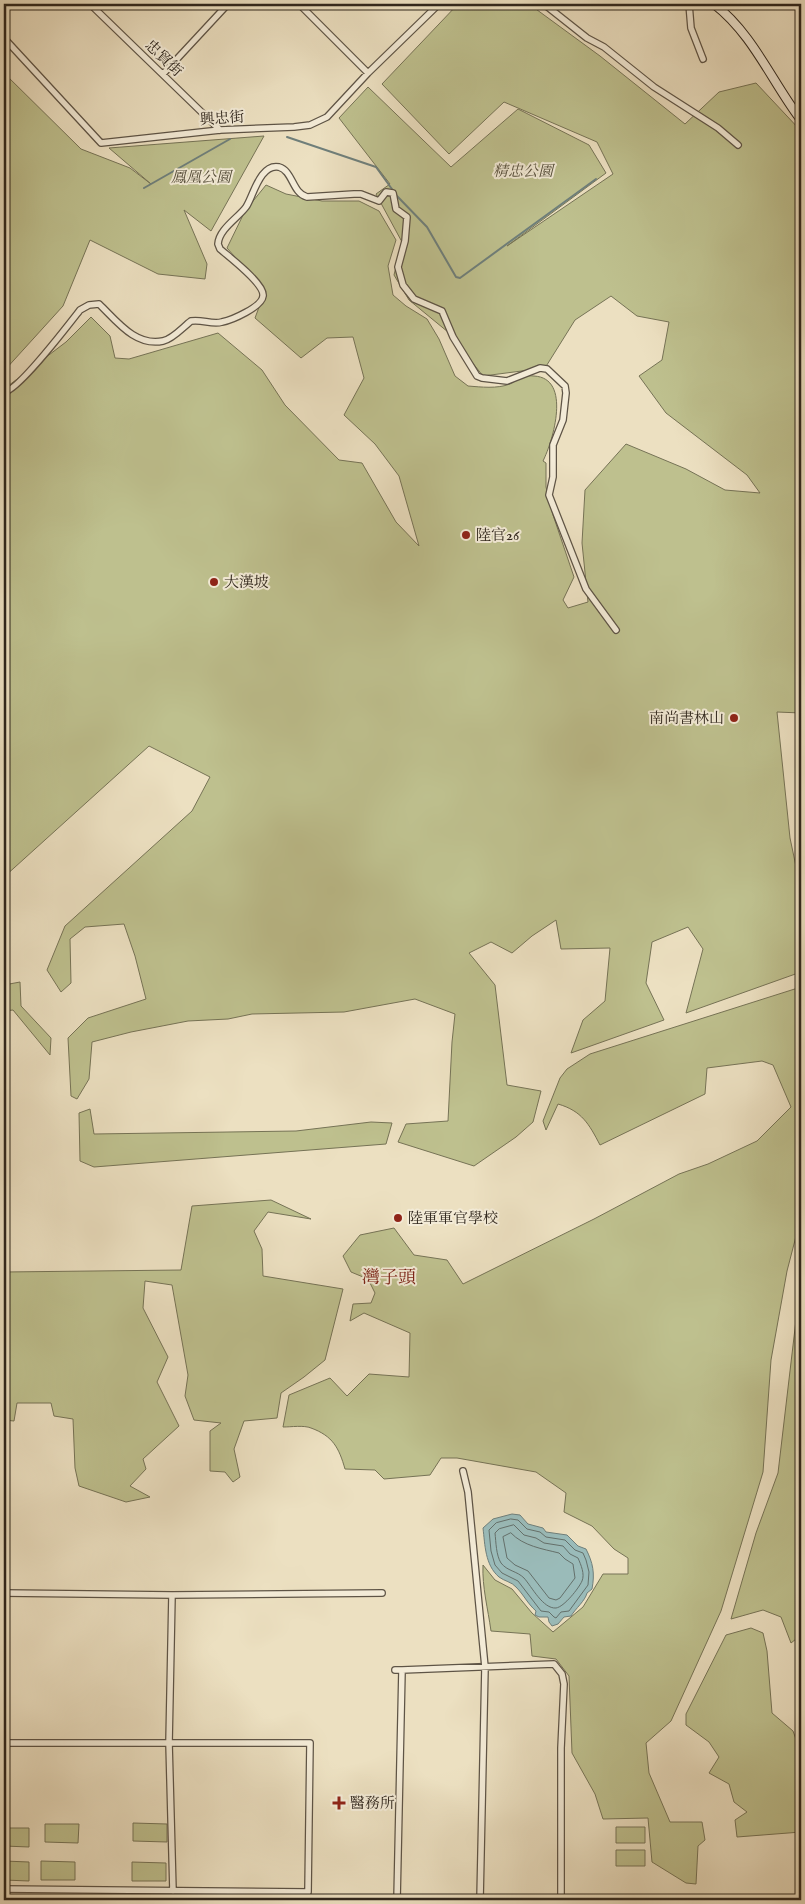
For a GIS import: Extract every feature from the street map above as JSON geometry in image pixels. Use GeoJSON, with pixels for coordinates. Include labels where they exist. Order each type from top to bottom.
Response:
{"type":"FeatureCollection","features":[{"type":"Feature","properties":{"kind":"street","name":"忠貿街"},"geometry":{"type":"LineString","coordinates":[[90,4],[220,130]]}},
{"type":"Feature","properties":{"kind":"street"},"geometry":{"type":"LineString","coordinates":[[163,74],[228,4]]}},
{"type":"Feature","properties":{"kind":"street"},"geometry":{"type":"LineString","coordinates":[[299,4],[368,74]]}},
{"type":"Feature","properties":{"kind":"street","name":"興忠街"},"geometry":{"type":"LineString","coordinates":[[4,38],[101,143],[220,130],[310,125],[327,118],[368,74],[439,4]]}},
{"type":"Feature","properties":{"kind":"street"},"geometry":{"type":"LineString","coordinates":[[544,4],[587,38],[604,47],[654,87],[718,128],[738,145]]}},
{"type":"Feature","properties":{"kind":"street"},"geometry":{"type":"LineString","coordinates":[[689,4],[691,28],[704,59]]}},
{"type":"Feature","properties":{"kind":"street"},"geometry":{"type":"LineString","coordinates":[[714,4],[725,12],[747,38],[788,104],[801,120]]}},
{"type":"Feature","properties":{"kind":"street"},"geometry":{"type":"LineString","coordinates":[[4,392],[8,392],[23,378],[80,310],[89,305],[99,304],[123,329],[134,336],[162,341],[170,338],[192,321],[221,323],[260,303],[263,298],[263,292],[257,282],[218,244],[224,232],[247,206],[254,188],[266,171],[277,167],[285,170],[301,196],[361,194],[379,201],[386,192],[394,193],[396,208],[407,217],[405,241],[398,268],[403,285],[414,299],[442,311],[452,336],[477,376],[507,381],[540,368],[547,369],[565,386],[563,420],[553,445],[553,477],[549,495],[586,589],[616,630]]}},
{"type":"Feature","properties":{"kind":"street"},"geometry":{"type":"LineString","coordinates":[[463,1471],[468,1492],[486,1667],[480,1900]]}},
{"type":"Feature","properties":{"kind":"street"},"geometry":{"type":"LineString","coordinates":[[4,1593],[172,1595],[382,1593]]}},
{"type":"Feature","properties":{"kind":"street"},"geometry":{"type":"LineString","coordinates":[[172,1595],[169,1743],[173,1891]]}},
{"type":"Feature","properties":{"kind":"street"},"geometry":{"type":"LineString","coordinates":[[397,1900],[398,1670],[554,1664],[562,1674],[564,1684],[561,1748],[561,1900]]}},
{"type":"Feature","properties":{"kind":"street"},"geometry":{"type":"LineString","coordinates":[[4,1743],[310,1742],[308,1892],[4,1888]]}},
{"type":"Feature","properties":{"kind":"green space","name":"精忠公園"},"geometry":{"type":"Polygon","coordinates":[[[458,4],[529,4],[600,56],[685,124],[719,92],[756,83],[801,131],[801,713],[777,712],[790,838],[798,876],[801,880],[801,972],[686,1013],[703,949],[688,927],[652,942],[646,983],[664,1020],[571,1053],[583,1020],[605,1001],[610,948],[561,949],[556,920],[532,936],[512,953],[491,942],[469,953],[495,985],[507,1085],[541,1091],[533,1122],[516,1137],[474,1166],[398,1142],[406,1124],[448,1121],[455,1014],[415,999],[344,1012],[252,1014],[228,1019],[188,1021],[92,1042],[89,1079],[77,1099],[71,1096],[68,1038],[88,1018],[146,999],[135,956],[124,924],[85,927],[70,939],[71,983],[61,992],[47,970],[65,926],[192,811],[210,777],[149,746],[4,877],[4,389],[66,342],[91,317],[110,336],[115,358],[129,359],[218,333],[262,370],[285,405],[339,460],[362,463],[396,522],[419,546],[399,476],[375,444],[344,415],[364,378],[353,337],[327,338],[301,358],[255,318],[265,291],[227,248],[245,211],[266,185],[286,194],[322,201],[359,201],[379,211],[396,240],[388,266],[393,295],[427,319],[439,339],[455,376],[468,386],[500,387],[512,383],[521,377],[534,376],[546,379],[553,387],[556,398],[555,426],[543,461],[546,463],[546,487],[553,515],[574,577],[563,600],[568,608],[588,602],[582,543],[585,490],[626,444],[686,469],[725,490],[760,493],[747,475],[666,413],[639,376],[662,360],[669,322],[637,316],[611,296],[575,320],[545,368],[483,376],[448,332],[409,300],[394,275],[402,242],[376,194],[390,184],[339,118],[368,87],[451,167],[518,109],[589,145],[606,173],[507,246],[613,174],[597,142],[504,102],[449,154],[382,84],[458,4]]]}},
{"type":"Feature","properties":{"kind":"green space","name":"鳳凰公園"},"geometry":{"type":"Polygon","coordinates":[[[4,73],[81,149],[130,168],[151,184],[109,148],[264,136],[211,231],[184,210],[207,264],[205,279],[158,274],[90,240],[63,306],[4,371],[4,73]]]}},
{"type":"Feature","properties":{"kind":"green space"},"geometry":{"type":"Polygon","coordinates":[[[20,982],[21,1006],[51,1038],[50,1055],[13,1010],[4,1011],[4,985],[20,982]]]}},
{"type":"Feature","properties":{"kind":"green space"},"geometry":{"type":"Polygon","coordinates":[[[801,987],[801,1217],[787,1271],[771,1360],[763,1472],[721,1611],[671,1721],[646,1743],[649,1773],[670,1822],[702,1822],[705,1840],[698,1846],[696,1884],[686,1883],[652,1862],[648,1818],[603,1819],[595,1794],[572,1753],[569,1676],[556,1659],[532,1656],[530,1634],[491,1631],[484,1590],[483,1565],[495,1580],[512,1589],[532,1613],[553,1632],[583,1607],[603,1574],[628,1574],[628,1558],[614,1549],[592,1526],[564,1512],[566,1493],[536,1472],[457,1458],[441,1458],[430,1475],[384,1479],[375,1470],[345,1469],[334,1444],[319,1431],[305,1427],[283,1427],[289,1395],[330,1378],[347,1396],[369,1374],[409,1377],[410,1333],[364,1313],[350,1321],[353,1304],[371,1303],[375,1293],[368,1279],[351,1272],[343,1256],[360,1235],[394,1228],[414,1255],[447,1260],[463,1284],[594,1219],[679,1174],[708,1164],[757,1141],[791,1107],[773,1065],[762,1061],[707,1068],[705,1094],[600,1145],[584,1119],[566,1107],[558,1104],[546,1130],[543,1121],[560,1078],[567,1069],[590,1054],[801,987]]]}},
{"type":"Feature","properties":{"kind":"green space"},"geometry":{"type":"Polygon","coordinates":[[[90,1109],[94,1134],[296,1131],[371,1122],[392,1123],[386,1144],[94,1167],[80,1161],[79,1113],[90,1109]]]}},
{"type":"Feature","properties":{"kind":"green space"},"geometry":{"type":"Polygon","coordinates":[[[271,1200],[311,1219],[268,1212],[254,1231],[262,1249],[263,1276],[343,1289],[325,1360],[281,1393],[277,1418],[244,1421],[234,1449],[240,1477],[233,1482],[225,1472],[210,1471],[210,1431],[221,1423],[194,1420],[185,1396],[188,1375],[172,1285],[145,1281],[143,1308],[168,1357],[157,1382],[179,1426],[143,1459],[146,1469],[130,1486],[150,1497],[126,1502],[79,1486],[75,1468],[73,1419],[54,1416],[51,1403],[17,1403],[14,1421],[4,1420],[4,1272],[181,1270],[192,1206],[271,1200]]]}},
{"type":"Feature","properties":{"kind":"green space"},"geometry":{"type":"Polygon","coordinates":[[[801,1292],[801,1635],[791,1643],[781,1617],[763,1610],[731,1619],[756,1533],[778,1473],[798,1303],[801,1292]]]}},
{"type":"Feature","properties":{"kind":"green space"},"geometry":{"type":"Polygon","coordinates":[[[751,1628],[763,1633],[767,1651],[772,1713],[793,1731],[801,1753],[801,1832],[737,1837],[735,1820],[747,1812],[734,1802],[729,1784],[709,1773],[719,1757],[709,1742],[686,1725],[686,1714],[726,1635],[751,1628]]]}},
{"type":"Feature","properties":{"kind":"green space"},"geometry":{"type":"Polygon","coordinates":[[[133,1823],[167,1824],[167,1842],[133,1841],[133,1823]]]}},
{"type":"Feature","properties":{"kind":"green space"},"geometry":{"type":"Polygon","coordinates":[[[45,1824],[79,1824],[78,1843],[45,1842],[45,1824]]]}},
{"type":"Feature","properties":{"kind":"green space"},"geometry":{"type":"Polygon","coordinates":[[[616,1827],[645,1827],[645,1843],[616,1843],[616,1827]]]}},
{"type":"Feature","properties":{"kind":"green space"},"geometry":{"type":"Polygon","coordinates":[[[4,1828],[29,1828],[29,1847],[4,1846],[4,1828]]]}},
{"type":"Feature","properties":{"kind":"green space"},"geometry":{"type":"Polygon","coordinates":[[[616,1850],[645,1850],[645,1866],[616,1866],[616,1850]]]}},
{"type":"Feature","properties":{"kind":"green space"},"geometry":{"type":"Polygon","coordinates":[[[4,1861],[29,1862],[29,1881],[4,1880],[4,1861]]]}},
{"type":"Feature","properties":{"kind":"green space"},"geometry":{"type":"Polygon","coordinates":[[[41,1861],[75,1862],[75,1880],[41,1880],[41,1861]]]}},
{"type":"Feature","properties":{"kind":"green space"},"geometry":{"type":"Polygon","coordinates":[[[132,1862],[166,1863],[166,1881],[132,1881],[132,1862]]]}},
{"type":"Feature","properties":{"kind":"water"},"geometry":{"type":"Polygon","coordinates":[[[512,1514],[520,1515],[528,1524],[543,1528],[546,1532],[567,1535],[578,1546],[586,1549],[592,1564],[592,1589],[571,1616],[564,1617],[558,1624],[552,1626],[548,1617],[535,1615],[536,1611],[519,1590],[499,1577],[488,1561],[483,1528],[493,1519],[512,1514]]]}},
{"type":"Feature","properties":{"kind":"waterway"},"geometry":{"type":"LineString","coordinates":[[287,137],[376,167],[397,196],[427,227],[456,277],[460,278],[596,179]]}},
{"type":"Feature","properties":{"kind":"waterway"},"geometry":{"type":"LineString","coordinates":[[144,188],[230,139]]}},
{"type":"Feature","properties":{"kind":"place","name":"陸官26"},"geometry":{"type":"Point","coordinates":[466,535]}},
{"type":"Feature","properties":{"kind":"place","name":"大漢坡"},"geometry":{"type":"Point","coordinates":[214,582]}},
{"type":"Feature","properties":{"kind":"place","name":"南尚書林山"},"geometry":{"type":"Point","coordinates":[734,718]}},
{"type":"Feature","properties":{"kind":"place","name":"陸軍軍官學校"},"geometry":{"type":"Point","coordinates":[398,1218]}},
{"type":"Feature","properties":{"kind":"place","name":"醫務所"},"geometry":{"type":"Point","coordinates":[339,1803]}},
{"type":"Feature","properties":{"kind":"district","name":"灣子頭"},"geometry":{"type":"Point","coordinates":[389,1277]}}]}
